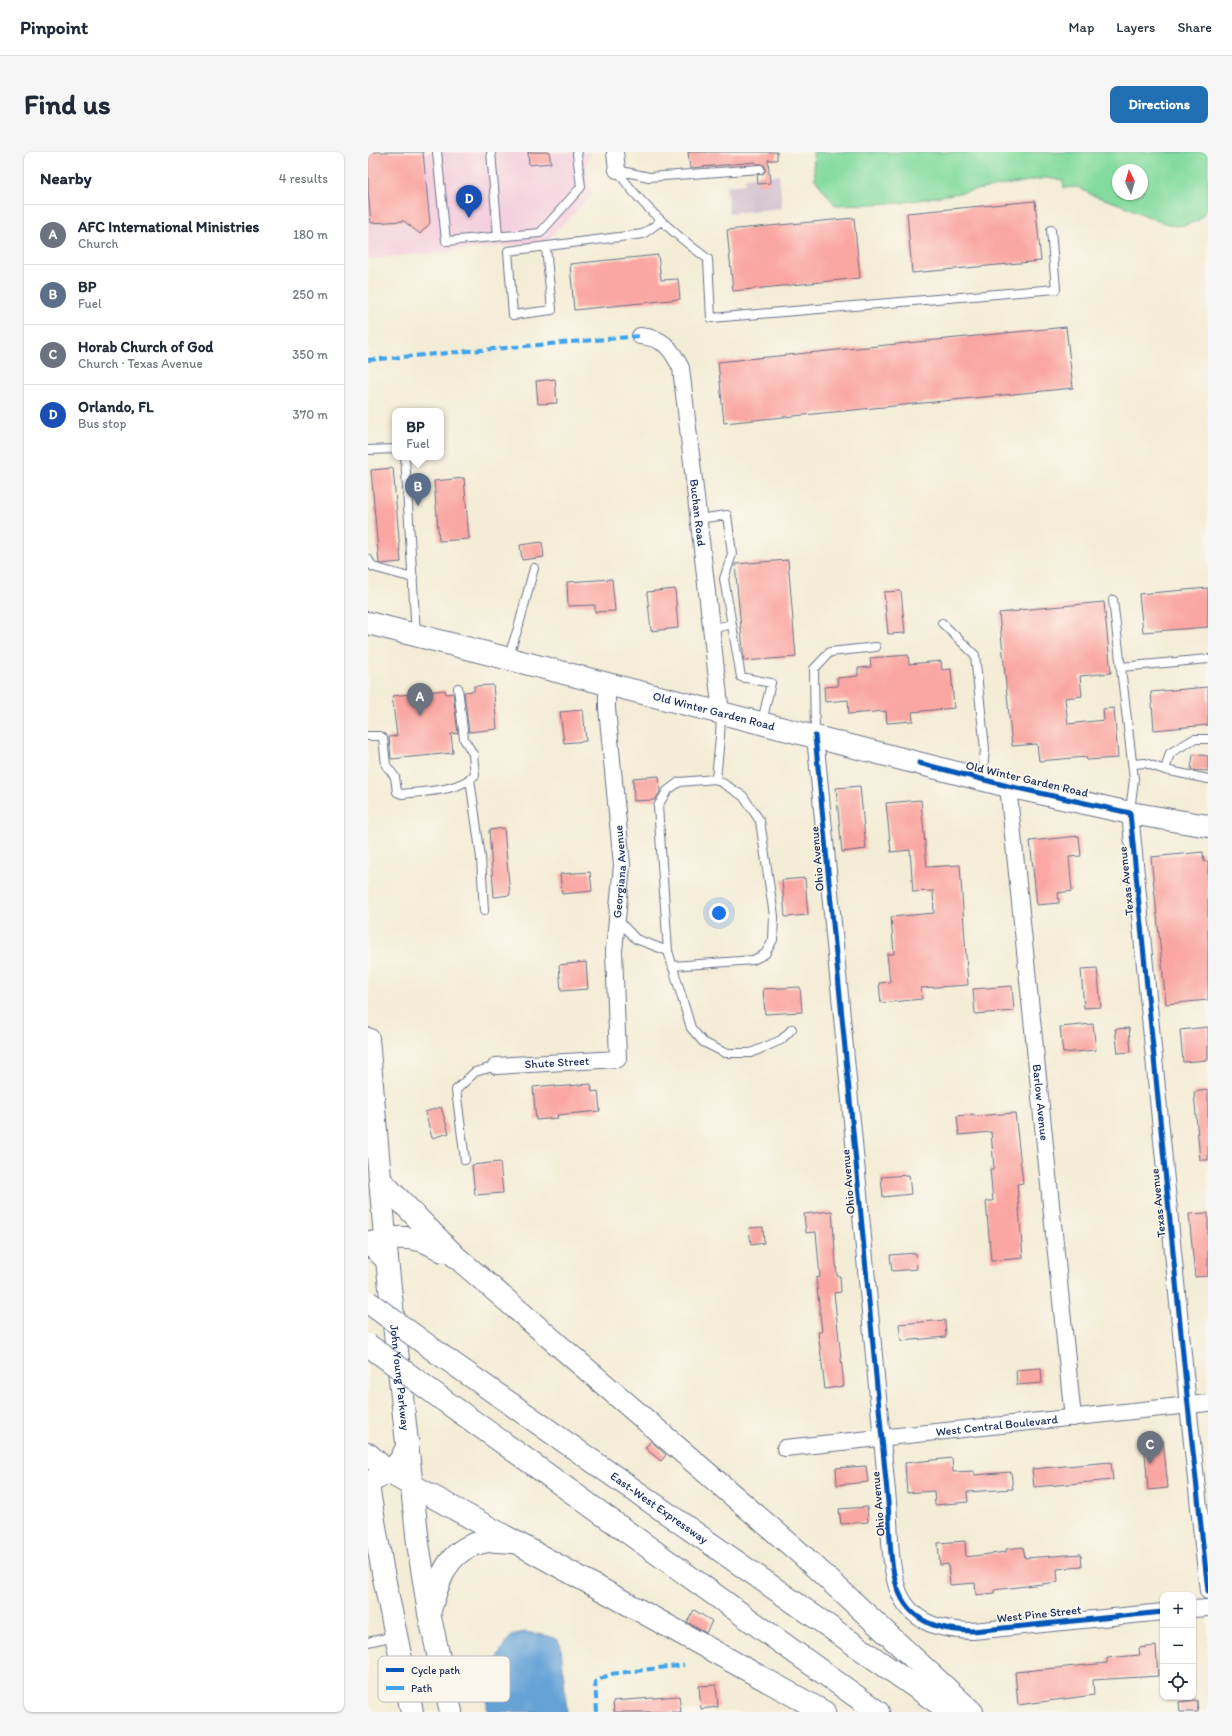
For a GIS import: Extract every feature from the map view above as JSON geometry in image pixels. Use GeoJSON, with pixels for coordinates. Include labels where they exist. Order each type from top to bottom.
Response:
{"type":"FeatureCollection","features":[{"type":"Feature","properties":{"kind":"main road","name":"Old Winter Garden Road"},"geometry":{"type":"LineString","coordinates":[[368,623],[1008,786],[1130,813],[1208,826]]}},
{"type":"Feature","properties":{"kind":"main road","name":"John Young Parkway"},"geometry":{"type":"LineString","coordinates":[[368,1039],[380,1180],[376,1246],[408,1444],[418,1544],[429,1613],[439,1656]]}},
{"type":"Feature","properties":{"kind":"main road"},"geometry":{"type":"LineString","coordinates":[[380,1180],[455,1256],[801,1554],[972,1712]]}},
{"type":"Feature","properties":{"kind":"main road"},"geometry":{"type":"LineString","coordinates":[[376,1246],[406,1238],[421,1240],[455,1256]]}},
{"type":"Feature","properties":{"kind":"main road","name":"East-West Expressway"},"geometry":{"type":"LineString","coordinates":[[368,1302],[438,1353],[951,1712]]}},
{"type":"Feature","properties":{"kind":"main road"},"geometry":{"type":"LineString","coordinates":[[368,1345],[442,1400],[878,1712]]}},
{"type":"Feature","properties":{"kind":"main road"},"geometry":{"type":"LineString","coordinates":[[368,1482],[388,1472],[402,1460],[408,1444]]}},
{"type":"Feature","properties":{"kind":"main road"},"geometry":{"type":"LineString","coordinates":[[368,1454],[388,1472],[824,1712]]}},
{"type":"Feature","properties":{"kind":"main road"},"geometry":{"type":"LineString","coordinates":[[368,1486],[382,1573],[400,1656]]}},
{"type":"Feature","properties":{"kind":"main road"},"geometry":{"type":"LineString","coordinates":[[429,1613],[443,1571],[452,1558],[468,1546],[488,1541],[516,1542]]}},
{"type":"Feature","properties":{"kind":"main road"},"geometry":{"type":"LineString","coordinates":[[410,1702],[412,1712]]}},
{"type":"Feature","properties":{"kind":"main road","name":"John Young Parkway"},"geometry":{"type":"LineString","coordinates":[[449,1702],[451,1712]]}},
{"type":"Feature","properties":{"kind":"street"},"geometry":{"type":"LineString","coordinates":[[615,152],[617,170]]}},
{"type":"Feature","properties":{"kind":"street","name":"Buchan Road"},"geometry":{"type":"LineString","coordinates":[[640,336],[653,337],[671,349],[681,368],[721,713]]}},
{"type":"Feature","properties":{"kind":"street","name":"Georgiana Avenue"},"geometry":{"type":"LineString","coordinates":[[607,685],[607,708],[622,865],[614,951],[618,1059]]}},
{"type":"Feature","properties":{"kind":"street","name":"Ohio Avenue"},"geometry":{"type":"LineString","coordinates":[[815,736],[893,1566],[898,1588],[906,1605],[918,1618]]}},
{"type":"Feature","properties":{"kind":"street","name":"Barlow Avenue"},"geometry":{"type":"LineString","coordinates":[[1008,786],[1073,1418]]}},
{"type":"Feature","properties":{"kind":"street","name":"Texas Avenue"},"geometry":{"type":"LineString","coordinates":[[1130,813],[1188,1404],[1208,1591]]}},
{"type":"Feature","properties":{"kind":"street","name":"Shute Street"},"geometry":{"type":"LineString","coordinates":[[496,1066],[618,1059]]}},
{"type":"Feature","properties":{"kind":"street","name":"West Central Boulevard"},"geometry":{"type":"LineString","coordinates":[[785,1448],[882,1439],[1188,1404],[1208,1403]]}},
{"type":"Feature","properties":{"kind":"street"},"geometry":{"type":"LineString","coordinates":[[1196,1609],[1208,1608]]}},
{"type":"Feature","properties":{"kind":"street","name":"West Pine Street"},"geometry":{"type":"LineString","coordinates":[[918,1618],[935,1627],[954,1631],[973,1631],[1160,1612]]}},
{"type":"Feature","properties":{"kind":"lane"},"geometry":{"type":"LineString","coordinates":[[437,152],[446,241],[540,233],[581,187],[578,152]]}},
{"type":"Feature","properties":{"kind":"lane"},"geometry":{"type":"LineString","coordinates":[[491,152],[498,236]]}},
{"type":"Feature","properties":{"kind":"lane"},"geometry":{"type":"LineString","coordinates":[[617,170],[649,177],[760,169]]}},
{"type":"Feature","properties":{"kind":"lane"},"geometry":{"type":"LineString","coordinates":[[617,170],[630,190],[682,241],[708,259],[711,318],[1056,290],[1051,230]]}},
{"type":"Feature","properties":{"kind":"lane"},"geometry":{"type":"LineString","coordinates":[[546,247],[552,310],[514,315],[508,252],[643,234],[661,220]]}},
{"type":"Feature","properties":{"kind":"lane"},"geometry":{"type":"LineString","coordinates":[[368,450],[392,449]]}},
{"type":"Feature","properties":{"kind":"lane"},"geometry":{"type":"LineString","coordinates":[[405,460],[416,636]]}},
{"type":"Feature","properties":{"kind":"lane"},"geometry":{"type":"LineString","coordinates":[[698,519],[727,515],[732,554],[724,579],[741,677],[771,683],[762,723]]}},
{"type":"Feature","properties":{"kind":"lane"},"geometry":{"type":"LineString","coordinates":[[368,559],[373,567],[413,578]]}},
{"type":"Feature","properties":{"kind":"lane"},"geometry":{"type":"LineString","coordinates":[[508,659],[519,625],[534,568]]}},
{"type":"Feature","properties":{"kind":"lane"},"geometry":{"type":"LineString","coordinates":[[1113,600],[1133,764],[1134,779],[1130,813]]}},
{"type":"Feature","properties":{"kind":"lane"},"geometry":{"type":"LineString","coordinates":[[942,623],[975,655],[985,749],[982,779]]}},
{"type":"Feature","properties":{"kind":"lane"},"geometry":{"type":"LineString","coordinates":[[711,629],[732,624]]}},
{"type":"Feature","properties":{"kind":"lane"},"geometry":{"type":"LineString","coordinates":[[815,736],[814,669],[830,652],[876,647]]}},
{"type":"Feature","properties":{"kind":"lane"},"geometry":{"type":"LineString","coordinates":[[1121,667],[1208,659]]}},
{"type":"Feature","properties":{"kind":"lane"},"geometry":{"type":"LineString","coordinates":[[368,736],[380,736],[383,738],[386,765],[395,777],[398,792],[402,794],[457,786],[470,779],[475,774],[473,754],[464,739],[458,688]]}},
{"type":"Feature","properties":{"kind":"lane"},"geometry":{"type":"LineString","coordinates":[[716,779],[721,713]]}},
{"type":"Feature","properties":{"kind":"lane"},"geometry":{"type":"LineString","coordinates":[[1165,770],[1170,753],[1194,739],[1208,739]]}},
{"type":"Feature","properties":{"kind":"lane"},"geometry":{"type":"LineString","coordinates":[[1133,764],[1145,763],[1165,770],[1208,779]]}},
{"type":"Feature","properties":{"kind":"lane"},"geometry":{"type":"LineString","coordinates":[[470,779],[480,858],[484,911]]}},
{"type":"Feature","properties":{"kind":"lane"},"geometry":{"type":"LineString","coordinates":[[673,966],[753,960],[765,954],[773,940],[774,916],[760,821],[743,796],[716,779],[679,782],[667,791],[658,806],[668,951],[691,1028],[703,1042],[725,1054],[751,1053],[781,1040],[792,1029]]}},
{"type":"Feature","properties":{"kind":"lane"},"geometry":{"type":"LineString","coordinates":[[617,918],[636,939],[668,951]]}},
{"type":"Feature","properties":{"kind":"lane"},"geometry":{"type":"LineString","coordinates":[[466,1160],[456,1090],[475,1072],[496,1066]]}},
{"type":"Feature","properties":{"kind":"lane"},"geometry":{"type":"LineString","coordinates":[[368,1642],[396,1636]]}},
{"type":"Feature","properties":{"kind":"shaded area"},"geometry":{"type":"Polygon","coordinates":[[[368,152],[591,152],[585,170],[589,188],[593,193],[546,242],[368,259],[368,152]]]}},
{"type":"Feature","properties":{"kind":"shaded area"},"geometry":{"type":"Polygon","coordinates":[[[779,175],[782,208],[729,213],[726,186],[745,184],[745,178],[779,175]]]}},
{"type":"Feature","properties":{"kind":"green space"},"geometry":{"type":"Polygon","coordinates":[[[813,152],[1208,152],[1208,207],[1199,220],[1186,225],[1176,226],[1158,221],[1122,205],[1092,195],[1078,187],[1064,188],[1063,180],[1046,178],[900,203],[835,205],[815,179],[813,152]]]}},
{"type":"Feature","properties":{"kind":"water"},"geometry":{"type":"Polygon","coordinates":[[[525,1632],[549,1636],[558,1640],[561,1647],[567,1712],[488,1712],[487,1702],[510,1702],[510,1656],[499,1656],[507,1641],[516,1634],[525,1632]]]}},
{"type":"Feature","properties":{"kind":"building"},"geometry":{"type":"Polygon","coordinates":[[[368,152],[423,152],[430,223],[420,234],[404,221],[371,223],[368,191],[368,152]]]}},
{"type":"Feature","properties":{"kind":"building"},"geometry":{"type":"Polygon","coordinates":[[[528,152],[549,152],[551,163],[529,165],[528,152]]]}},
{"type":"Feature","properties":{"kind":"building"},"geometry":{"type":"Polygon","coordinates":[[[688,152],[777,152],[777,160],[768,160],[770,183],[758,184],[757,175],[763,174],[765,171],[765,166],[762,164],[756,164],[756,162],[690,168],[688,152]]]}},
{"type":"Feature","properties":{"kind":"building"},"geometry":{"type":"Polygon","coordinates":[[[1035,201],[1041,261],[912,273],[907,213],[1035,201]]]}},
{"type":"Feature","properties":{"kind":"building"},"geometry":{"type":"Polygon","coordinates":[[[854,218],[860,278],[733,291],[727,230],[854,218]]]}},
{"type":"Feature","properties":{"kind":"building"},"geometry":{"type":"Polygon","coordinates":[[[658,255],[661,280],[678,279],[680,299],[574,310],[570,264],[658,255]]]}},
{"type":"Feature","properties":{"kind":"building"},"geometry":{"type":"Polygon","coordinates":[[[1066,327],[1073,388],[724,423],[718,362],[1066,327]]]}},
{"type":"Feature","properties":{"kind":"building"},"geometry":{"type":"Polygon","coordinates":[[[555,379],[557,403],[538,404],[536,381],[555,379]]]}},
{"type":"Feature","properties":{"kind":"building"},"geometry":{"type":"Polygon","coordinates":[[[393,468],[401,562],[381,564],[379,563],[371,470],[393,468]]]}},
{"type":"Feature","properties":{"kind":"building"},"geometry":{"type":"Polygon","coordinates":[[[464,478],[469,539],[439,541],[434,481],[464,478]]]}},
{"type":"Feature","properties":{"kind":"building"},"geometry":{"type":"Polygon","coordinates":[[[542,542],[544,557],[522,560],[520,545],[542,542]]]}},
{"type":"Feature","properties":{"kind":"building"},"geometry":{"type":"Polygon","coordinates":[[[788,560],[796,657],[744,661],[735,564],[788,560]]]}},
{"type":"Feature","properties":{"kind":"building"},"geometry":{"type":"Polygon","coordinates":[[[612,579],[615,611],[595,612],[595,605],[568,606],[567,582],[612,579]]]}},
{"type":"Feature","properties":{"kind":"building"},"geometry":{"type":"Polygon","coordinates":[[[1208,588],[1208,627],[1143,632],[1139,594],[1208,588]]]}},
{"type":"Feature","properties":{"kind":"building"},"geometry":{"type":"Polygon","coordinates":[[[675,589],[678,628],[651,631],[647,592],[675,589]]]}},
{"type":"Feature","properties":{"kind":"building"},"geometry":{"type":"Polygon","coordinates":[[[901,591],[905,633],[888,634],[884,592],[901,591]]]}},
{"type":"Feature","properties":{"kind":"building"},"geometry":{"type":"Polygon","coordinates":[[[1104,602],[1111,673],[1080,676],[1082,696],[1065,698],[1068,724],[1104,720],[1103,709],[1114,708],[1118,758],[1087,760],[1086,757],[1039,761],[1037,744],[1012,746],[999,613],[1104,602]]]}},
{"type":"Feature","properties":{"kind":"building"},"geometry":{"type":"Polygon","coordinates":[[[908,655],[909,664],[941,661],[942,670],[951,669],[954,708],[912,712],[913,721],[887,723],[886,711],[849,714],[848,700],[825,702],[824,687],[838,686],[837,678],[858,676],[858,668],[871,667],[870,658],[908,655]]]}},
{"type":"Feature","properties":{"kind":"building"},"geometry":{"type":"Polygon","coordinates":[[[493,685],[497,729],[469,732],[464,692],[474,691],[474,686],[493,685]]]}},
{"type":"Feature","properties":{"kind":"building"},"geometry":{"type":"Polygon","coordinates":[[[1208,687],[1208,725],[1154,730],[1151,692],[1208,687]]]}},
{"type":"Feature","properties":{"kind":"building"},"geometry":{"type":"Polygon","coordinates":[[[445,690],[446,694],[453,693],[458,733],[451,734],[453,753],[391,759],[389,737],[397,736],[392,696],[445,690]]]}},
{"type":"Feature","properties":{"kind":"building"},"geometry":{"type":"Polygon","coordinates":[[[583,710],[586,741],[564,743],[560,712],[583,710]]]}},
{"type":"Feature","properties":{"kind":"building"},"geometry":{"type":"Polygon","coordinates":[[[1193,754],[1208,756],[1208,771],[1191,770],[1193,754]]]}},
{"type":"Feature","properties":{"kind":"building"},"geometry":{"type":"Polygon","coordinates":[[[659,776],[660,792],[655,800],[634,801],[633,778],[659,776]]]}},
{"type":"Feature","properties":{"kind":"building"},"geometry":{"type":"Polygon","coordinates":[[[860,786],[866,849],[842,852],[836,788],[860,786]]]}},
{"type":"Feature","properties":{"kind":"building"},"geometry":{"type":"Polygon","coordinates":[[[921,800],[927,867],[960,865],[968,985],[921,988],[922,999],[881,1003],[879,983],[890,982],[887,954],[894,954],[891,917],[934,913],[933,891],[913,892],[910,850],[891,852],[886,803],[921,800]]]}},
{"type":"Feature","properties":{"kind":"building"},"geometry":{"type":"Polygon","coordinates":[[[504,828],[510,895],[494,897],[489,830],[504,828]]]}},
{"type":"Feature","properties":{"kind":"building"},"geometry":{"type":"Polygon","coordinates":[[[1079,836],[1081,856],[1069,857],[1072,891],[1058,893],[1059,903],[1037,905],[1030,841],[1079,836]]]}},
{"type":"Feature","properties":{"kind":"building"},"geometry":{"type":"Polygon","coordinates":[[[1203,852],[1204,862],[1208,861],[1208,1000],[1166,1004],[1151,857],[1203,852]]]}},
{"type":"Feature","properties":{"kind":"building"},"geometry":{"type":"Polygon","coordinates":[[[590,872],[592,891],[562,894],[560,874],[590,872]]]}},
{"type":"Feature","properties":{"kind":"building"},"geometry":{"type":"Polygon","coordinates":[[[805,878],[808,915],[785,917],[782,880],[805,878]]]}},
{"type":"Feature","properties":{"kind":"building"},"geometry":{"type":"Polygon","coordinates":[[[586,962],[588,989],[561,991],[559,965],[586,962]]]}},
{"type":"Feature","properties":{"kind":"building"},"geometry":{"type":"Polygon","coordinates":[[[1097,968],[1101,1007],[1084,1008],[1081,969],[1097,968]]]}},
{"type":"Feature","properties":{"kind":"building"},"geometry":{"type":"Polygon","coordinates":[[[1012,986],[1014,1011],[975,1014],[973,989],[1012,986]]]}},
{"type":"Feature","properties":{"kind":"building"},"geometry":{"type":"Polygon","coordinates":[[[800,987],[802,1012],[765,1014],[763,989],[800,987]]]}},
{"type":"Feature","properties":{"kind":"building"},"geometry":{"type":"Polygon","coordinates":[[[1093,1024],[1096,1050],[1063,1053],[1060,1027],[1093,1024]]]}},
{"type":"Feature","properties":{"kind":"building"},"geometry":{"type":"Polygon","coordinates":[[[1208,1027],[1208,1060],[1183,1062],[1180,1030],[1208,1027]]]}},
{"type":"Feature","properties":{"kind":"building"},"geometry":{"type":"Polygon","coordinates":[[[1129,1028],[1131,1052],[1118,1053],[1115,1029],[1129,1028]]]}},
{"type":"Feature","properties":{"kind":"building"},"geometry":{"type":"Polygon","coordinates":[[[591,1084],[592,1092],[598,1091],[600,1111],[557,1115],[558,1118],[536,1120],[533,1087],[591,1084]]]}},
{"type":"Feature","properties":{"kind":"building"},"geometry":{"type":"Polygon","coordinates":[[[1208,1090],[1208,1160],[1200,1160],[1194,1092],[1208,1090]]]}},
{"type":"Feature","properties":{"kind":"building"},"geometry":{"type":"Polygon","coordinates":[[[441,1107],[449,1133],[432,1138],[425,1112],[441,1107]]]}},
{"type":"Feature","properties":{"kind":"building"},"geometry":{"type":"Polygon","coordinates":[[[1015,1113],[1023,1183],[1017,1184],[1023,1258],[991,1261],[986,1201],[993,1201],[990,1169],[994,1169],[991,1132],[959,1135],[957,1116],[1015,1113]]]}},
{"type":"Feature","properties":{"kind":"building"},"geometry":{"type":"Polygon","coordinates":[[[500,1162],[503,1193],[475,1195],[472,1165],[500,1162]]]}},
{"type":"Feature","properties":{"kind":"building"},"geometry":{"type":"Polygon","coordinates":[[[909,1175],[911,1194],[883,1197],[881,1177],[909,1175]]]}},
{"type":"Feature","properties":{"kind":"building"},"geometry":{"type":"Polygon","coordinates":[[[832,1211],[837,1276],[840,1276],[841,1292],[834,1293],[844,1386],[825,1389],[818,1332],[822,1332],[816,1278],[820,1277],[816,1232],[806,1233],[804,1214],[832,1211]]]}},
{"type":"Feature","properties":{"kind":"building"},"geometry":{"type":"Polygon","coordinates":[[[1208,1213],[1208,1276],[1195,1277],[1189,1214],[1208,1213]]]}},
{"type":"Feature","properties":{"kind":"building"},"geometry":{"type":"Polygon","coordinates":[[[763,1227],[764,1243],[751,1245],[749,1228],[763,1227]]]}},
{"type":"Feature","properties":{"kind":"building"},"geometry":{"type":"Polygon","coordinates":[[[916,1253],[917,1269],[892,1271],[890,1255],[916,1253]]]}},
{"type":"Feature","properties":{"kind":"building"},"geometry":{"type":"Polygon","coordinates":[[[945,1320],[946,1337],[901,1341],[899,1324],[945,1320]]]}},
{"type":"Feature","properties":{"kind":"building"},"geometry":{"type":"Polygon","coordinates":[[[1041,1368],[1042,1383],[1017,1385],[1016,1370],[1041,1368]]]}},
{"type":"Feature","properties":{"kind":"building"},"geometry":{"type":"Polygon","coordinates":[[[1163,1440],[1168,1488],[1148,1490],[1144,1441],[1163,1440]]]}},
{"type":"Feature","properties":{"kind":"building"},"geometry":{"type":"Polygon","coordinates":[[[651,1441],[666,1455],[661,1461],[645,1448],[651,1441]]]}},
{"type":"Feature","properties":{"kind":"building"},"geometry":{"type":"Polygon","coordinates":[[[952,1458],[953,1472],[974,1471],[974,1475],[1011,1472],[1013,1489],[967,1492],[968,1502],[935,1505],[934,1491],[907,1493],[905,1463],[952,1458]]]}},
{"type":"Feature","properties":{"kind":"building"},"geometry":{"type":"Polygon","coordinates":[[[1111,1462],[1113,1480],[1034,1487],[1032,1469],[1111,1462]]]}},
{"type":"Feature","properties":{"kind":"building"},"geometry":{"type":"Polygon","coordinates":[[[866,1466],[868,1482],[837,1485],[836,1468],[866,1466]]]}},
{"type":"Feature","properties":{"kind":"building"},"geometry":{"type":"Polygon","coordinates":[[[867,1507],[868,1522],[841,1524],[839,1509],[867,1507]]]}},
{"type":"Feature","properties":{"kind":"building"},"geometry":{"type":"Polygon","coordinates":[[[965,1541],[966,1557],[1006,1552],[1006,1549],[1023,1547],[1025,1558],[1081,1554],[1082,1567],[1057,1569],[1058,1582],[994,1590],[994,1593],[976,1595],[975,1583],[950,1585],[948,1564],[940,1565],[938,1543],[965,1541]]]}},
{"type":"Feature","properties":{"kind":"building"},"geometry":{"type":"Polygon","coordinates":[[[694,1610],[712,1621],[706,1633],[687,1622],[694,1610]]]}},
{"type":"Feature","properties":{"kind":"building"},"geometry":{"type":"Polygon","coordinates":[[[1156,1646],[1158,1676],[1093,1680],[1094,1695],[1018,1705],[1015,1672],[1107,1663],[1107,1658],[1140,1655],[1139,1648],[1156,1646]]]}},
{"type":"Feature","properties":{"kind":"building"},"geometry":{"type":"Polygon","coordinates":[[[716,1685],[718,1707],[701,1709],[699,1686],[716,1685]]]}},
{"type":"Feature","properties":{"kind":"building"},"geometry":{"type":"Polygon","coordinates":[[[679,1696],[681,1712],[614,1712],[613,1701],[679,1696]]]}},
{"type":"Feature","properties":{"kind":"building"},"geometry":{"type":"Polygon","coordinates":[[[1197,1700],[1198,1712],[1180,1712],[1179,1702],[1197,1700]]]}},
{"type":"Feature","properties":{"kind":"marked path"},"geometry":{"type":"LineString","coordinates":[[368,360],[640,336]]}},
{"type":"Feature","properties":{"kind":"marked path"},"geometry":{"type":"LineString","coordinates":[[597,1712],[595,1682],[610,1674],[684,1665]]}},
{"type":"Feature","properties":{"kind":"cycle path"},"geometry":{"type":"LineString","coordinates":[[815,736],[838,964],[888,1502],[891,1555],[897,1587],[902,1599],[909,1609],[917,1616],[927,1622],[948,1629],[973,1631],[1160,1612]]}},
{"type":"Feature","properties":{"kind":"cycle path"},"geometry":{"type":"LineString","coordinates":[[919,763],[1008,786],[1130,813],[1188,1405],[1208,1591]]}},
{"type":"Feature","properties":{"kind":"place","name":"Orlando, FL"},"geometry":{"type":"Point","coordinates":[469,218]}},
{"type":"Feature","properties":{"kind":"place","name":"BP"},"geometry":{"type":"Point","coordinates":[418,506]}},
{"type":"Feature","properties":{"kind":"place","name":"AFC International Ministries"},"geometry":{"type":"Point","coordinates":[420,716]}},
{"type":"Feature","properties":{"kind":"place","name":"Horab Church of God"},"geometry":{"type":"Point","coordinates":[1150,1464]}}]}
